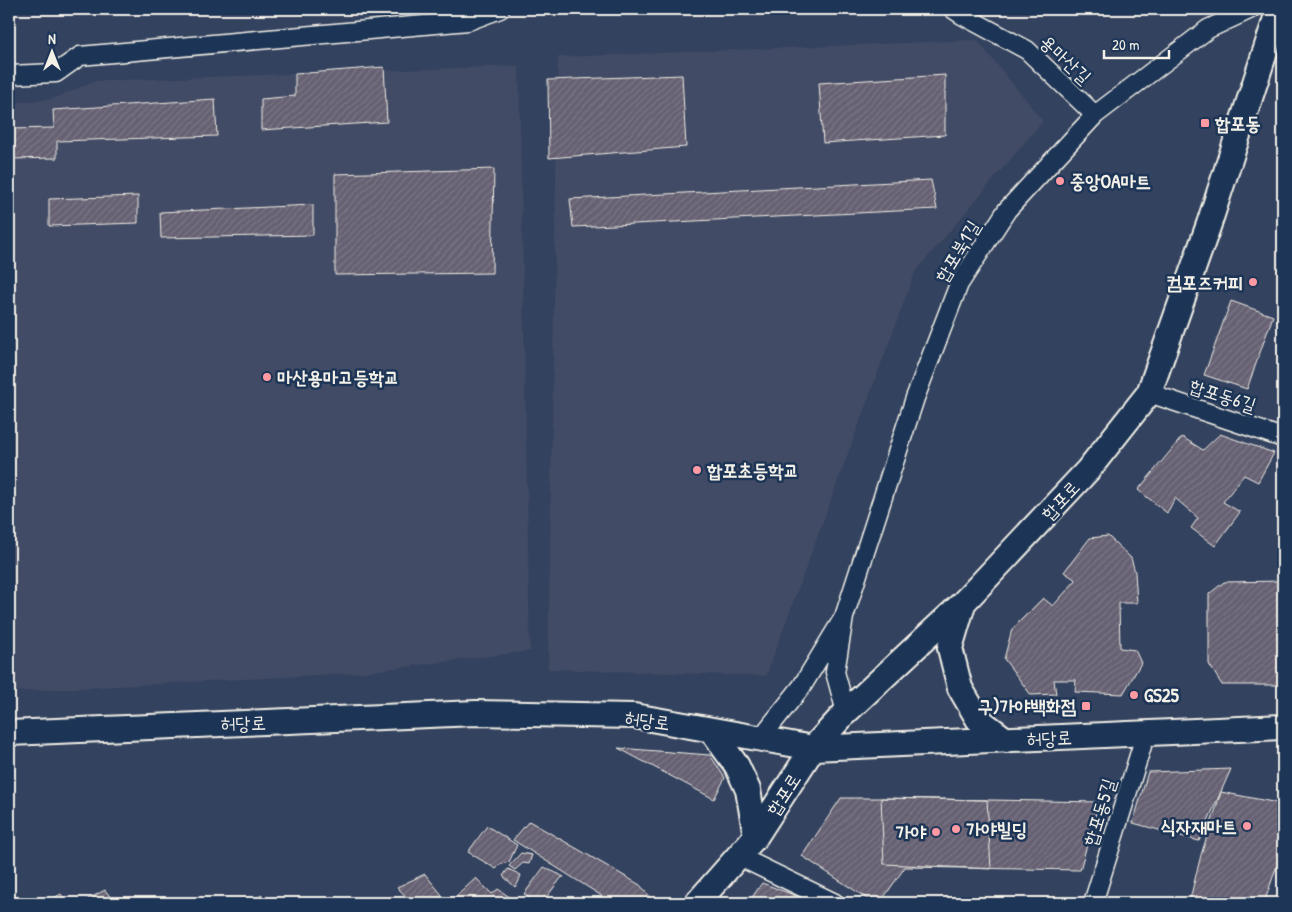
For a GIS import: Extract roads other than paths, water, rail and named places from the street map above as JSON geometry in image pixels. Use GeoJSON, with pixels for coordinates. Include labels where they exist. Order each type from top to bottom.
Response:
{"type":"FeatureCollection","features":[{"type":"Feature","properties":{"kind":"main road","name":"합포로"},"geometry":{"type":"LineString","coordinates":[[698,903],[756,836],[813,748],[846,712],[964,602],[1088,470],[1149,394],[1277,35],[1279,9]]}},
{"type":"Feature","properties":{"kind":"main road"},"geometry":{"type":"LineString","coordinates":[[964,602],[950,648],[960,688],[978,719],[1006,740]]}},
{"type":"Feature","properties":{"kind":"main road","name":"허당로"},"geometry":{"type":"LineString","coordinates":[[9,733],[476,713],[634,716],[813,748],[1283,727]]}},
{"type":"Feature","properties":{"kind":"main road"},"geometry":{"type":"LineString","coordinates":[[711,730],[737,766],[748,790],[756,836]]}},
{"type":"Feature","properties":{"kind":"street"},"geometry":{"type":"LineString","coordinates":[[9,75],[56,73],[80,56],[468,21],[500,9]]}},
{"type":"Feature","properties":{"kind":"street","name":"용마산길"},"geometry":{"type":"LineString","coordinates":[[952,9],[1027,50],[1095,115]]}},
{"type":"Feature","properties":{"kind":"street","name":"합포북1길"},"geometry":{"type":"LineString","coordinates":[[844,617],[915,398],[959,284],[1008,210],[1095,115],[1208,29],[1251,9]]}},
{"type":"Feature","properties":{"kind":"street","name":"합포동6길"},"geometry":{"type":"LineString","coordinates":[[1149,394],[1283,438]]}},
{"type":"Feature","properties":{"kind":"street"},"geometry":{"type":"LineString","coordinates":[[844,617],[835,672],[846,712]]}},
{"type":"Feature","properties":{"kind":"street"},"geometry":{"type":"LineString","coordinates":[[760,739],[802,686],[844,617]]}},
{"type":"Feature","properties":{"kind":"street","name":"합포동5길"},"geometry":{"type":"LineString","coordinates":[[1093,903],[1146,733]]}},
{"type":"Feature","properties":{"kind":"street"},"geometry":{"type":"LineString","coordinates":[[738,856],[835,903]]}},
{"type":"Feature","properties":{"kind":"place","name":"합포동"},"geometry":{"type":"Point","coordinates":[1205,123]}},
{"type":"Feature","properties":{"kind":"place","name":"중앙OA마트"},"geometry":{"type":"Point","coordinates":[1060,181]}},
{"type":"Feature","properties":{"kind":"place","name":"컴포즈커피"},"geometry":{"type":"Point","coordinates":[1253,282]}},
{"type":"Feature","properties":{"kind":"place","name":"마산용마고등학교"},"geometry":{"type":"Point","coordinates":[267,377]}},
{"type":"Feature","properties":{"kind":"place","name":"합포초등학교"},"geometry":{"type":"Point","coordinates":[697,470]}},
{"type":"Feature","properties":{"kind":"place","name":"GS25"},"geometry":{"type":"Point","coordinates":[1134,695]}},
{"type":"Feature","properties":{"kind":"place","name":"구)가야백화점"},"geometry":{"type":"Point","coordinates":[1086,706]}},
{"type":"Feature","properties":{"kind":"place","name":"식자재마트"},"geometry":{"type":"Point","coordinates":[1247,826]}},
{"type":"Feature","properties":{"kind":"place","name":"가야빌딩"},"geometry":{"type":"Point","coordinates":[956,829]}},
{"type":"Feature","properties":{"kind":"place","name":"가야"},"geometry":{"type":"Point","coordinates":[936,832]}}]}
